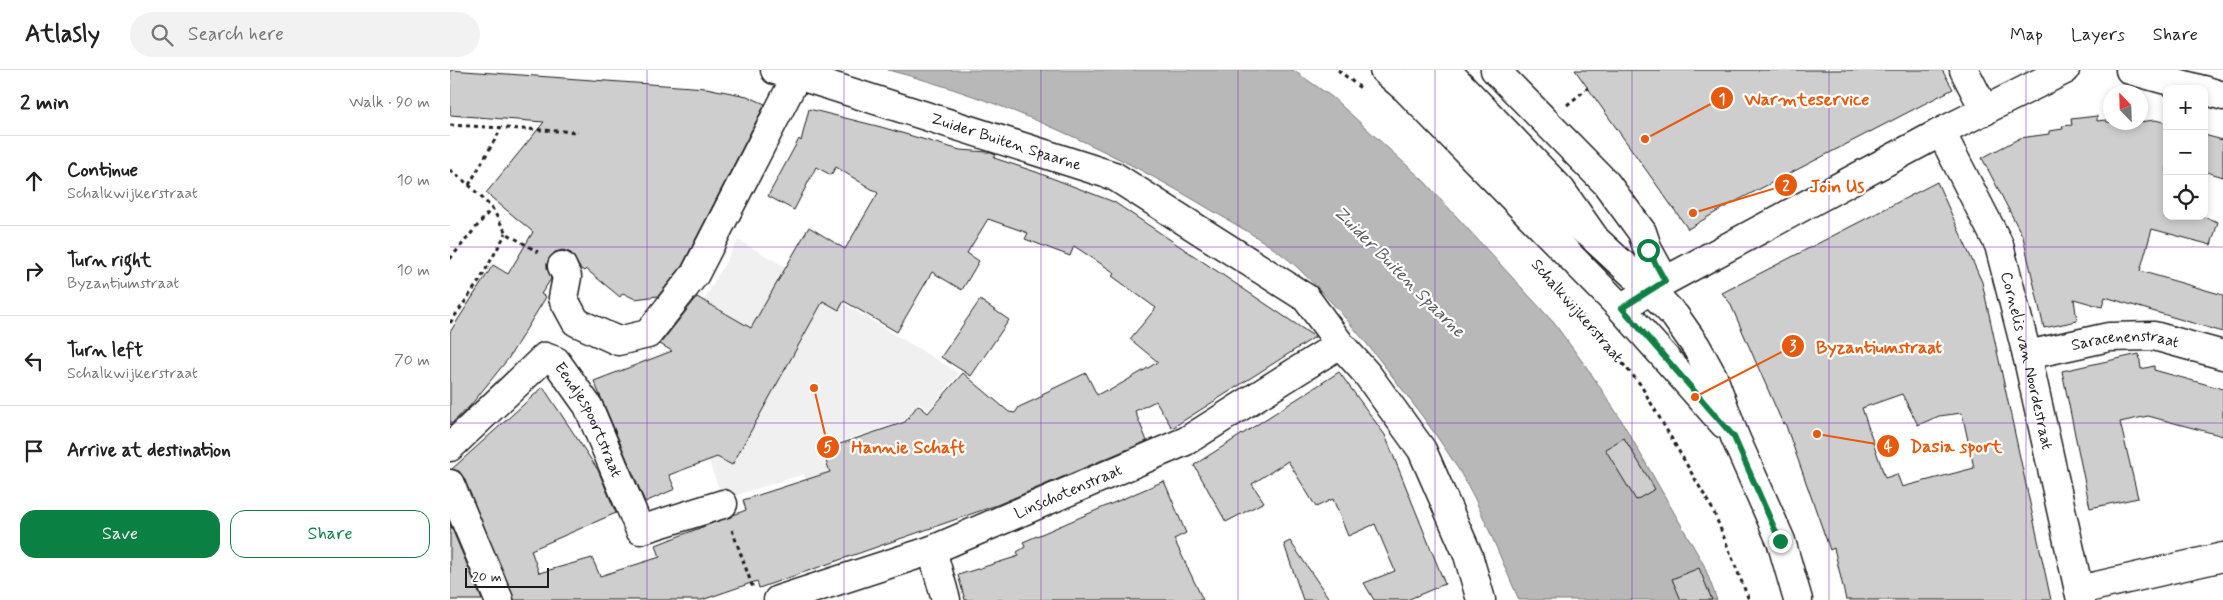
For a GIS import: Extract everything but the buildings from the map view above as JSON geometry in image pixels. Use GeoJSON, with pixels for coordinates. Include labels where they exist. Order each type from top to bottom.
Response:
{"type":"FeatureCollection","features":[{"type":"Feature","properties":{"kind":"street","name":"Schalkwijkerstraat"},"geometry":{"type":"LineString","coordinates":[[1384,70],[1425,75],[1561,190],[1596,240],[1657,285]]}},
{"type":"Feature","properties":{"kind":"street","name":"Schalkwijkerstraat"},"geometry":{"type":"LineString","coordinates":[[1495,70],[1606,183],[1642,232],[1657,285],[1674,316],[1696,346],[1713,377],[1734,437],[1780,541],[1798,600]]}},
{"type":"Feature","properties":{"kind":"street"},"geometry":{"type":"LineString","coordinates":[[1964,70],[1985,111]]}},
{"type":"Feature","properties":{"kind":"street"},"geometry":{"type":"LineString","coordinates":[[1622,308],[1657,285],[1942,132],[2065,70]]}},
{"type":"Feature","properties":{"kind":"street"},"geometry":{"type":"LineString","coordinates":[[2130,70],[2184,85]]}},
{"type":"Feature","properties":{"kind":"street"},"geometry":{"type":"LineString","coordinates":[[2205,85],[2209,70]]}},
{"type":"Feature","properties":{"kind":"street"},"geometry":{"type":"LineString","coordinates":[[562,266],[567,277],[563,298],[576,322],[618,341],[648,334],[695,274],[786,72]]}},
{"type":"Feature","properties":{"kind":"street","name":"Zuider Buiten Spaarne"},"geometry":{"type":"LineString","coordinates":[[786,72],[1114,176],[1306,298],[1340,344],[1368,374],[1422,450],[1468,555],[1473,598]]}},
{"type":"Feature","properties":{"kind":"street","name":"Schalkwijkerstraat"},"geometry":{"type":"LineString","coordinates":[[1425,75],[1734,437]]}},
{"type":"Feature","properties":{"kind":"street"},"geometry":{"type":"LineString","coordinates":[[2208,91],[2223,96]]}},
{"type":"Feature","properties":{"kind":"street","name":"Cornelis van Noordestraat"},"geometry":{"type":"LineString","coordinates":[[1942,132],[1999,245],[2028,355],[2080,595]]}},
{"type":"Feature","properties":{"kind":"street","name":"Saracenenstraat"},"geometry":{"type":"LineString","coordinates":[[2028,355],[2108,337],[2154,336],[2223,355]]}},
{"type":"Feature","properties":{"kind":"street","name":"Linschotenstraat"},"geometry":{"type":"LineString","coordinates":[[767,596],[932,550],[1186,441],[1340,344]]}},
{"type":"Feature","properties":{"kind":"street","name":"Eendjespoortstraat"},"geometry":{"type":"LineString","coordinates":[[450,447],[545,357],[556,360],[588,406],[640,530],[723,504]]}},
{"type":"Feature","properties":{"kind":"street"},"geometry":{"type":"LineString","coordinates":[[450,484],[499,600]]}},
{"type":"Feature","properties":{"kind":"street"},"geometry":{"type":"LineString","coordinates":[[932,550],[946,600]]}},
{"type":"Feature","properties":{"kind":"street"},"geometry":{"type":"LineString","coordinates":[[2080,595],[2223,557]]}},
{"type":"Feature","properties":{"kind":"path"},"geometry":{"type":"LineString","coordinates":[[1338,70],[1366,92]]}},
{"type":"Feature","properties":{"kind":"path"},"geometry":{"type":"LineString","coordinates":[[450,125],[578,132]]}},
{"type":"Feature","properties":{"kind":"path"},"geometry":{"type":"LineString","coordinates":[[469,185],[501,129]]}},
{"type":"Feature","properties":{"kind":"path"},"geometry":{"type":"LineString","coordinates":[[450,170],[469,185],[492,208],[506,233],[562,266]]}},
{"type":"Feature","properties":{"kind":"path"},"geometry":{"type":"LineString","coordinates":[[450,259],[492,208]]}},
{"type":"Feature","properties":{"kind":"path"},"geometry":{"type":"LineString","coordinates":[[450,323],[480,280],[506,233]]}},
{"type":"Feature","properties":{"kind":"path","name":"Schalkwijkerstraat"},"geometry":{"type":"LineString","coordinates":[[1552,280],[1640,384],[1713,510],[1749,600]]}},
{"type":"Feature","properties":{"kind":"path"},"geometry":{"type":"LineString","coordinates":[[723,504],[767,596]]}},
{"type":"Feature","properties":{"kind":"shaded area"},"geometry":{"type":"Polygon","coordinates":[[[738,240],[830,292],[829,295],[959,373],[929,410],[919,403],[906,420],[821,448],[856,553],[835,561],[804,474],[723,499],[670,360],[738,240]]]}},
{"type":"Feature","properties":{"kind":"water"},"geometry":{"type":"Polygon","coordinates":[[[888,70],[1293,70],[1332,97],[1424,181],[1554,323],[1590,372],[1620,418],[1704,565],[1717,600],[1519,600],[1474,497],[1440,441],[1353,327],[1290,261],[1237,225],[1177,190],[1098,148],[1057,129],[974,96],[888,70]]]}},
{"type":"Feature","properties":{"kind":"place","name":"Warmteservice"},"geometry":{"type":"Point","coordinates":[1645,139]}},
{"type":"Feature","properties":{"kind":"place","name":"Join Us"},"geometry":{"type":"Point","coordinates":[1693,213]}},
{"type":"Feature","properties":{"kind":"place","name":"Hannie Schaft"},"geometry":{"type":"Point","coordinates":[814,388]}},
{"type":"Feature","properties":{"kind":"place","name":"Byzantiumstraat"},"geometry":{"type":"Point","coordinates":[1695,397]}},
{"type":"Feature","properties":{"kind":"place","name":"Dasia sport"},"geometry":{"type":"Point","coordinates":[1817,434]}},
{"type":"Feature","properties":{"kind":"route"},"geometry":{"type":"LineString","coordinates":[[1648,250],[1665,281],[1649,289],[1622,308],[1734,437],[1780,541]]}}]}
